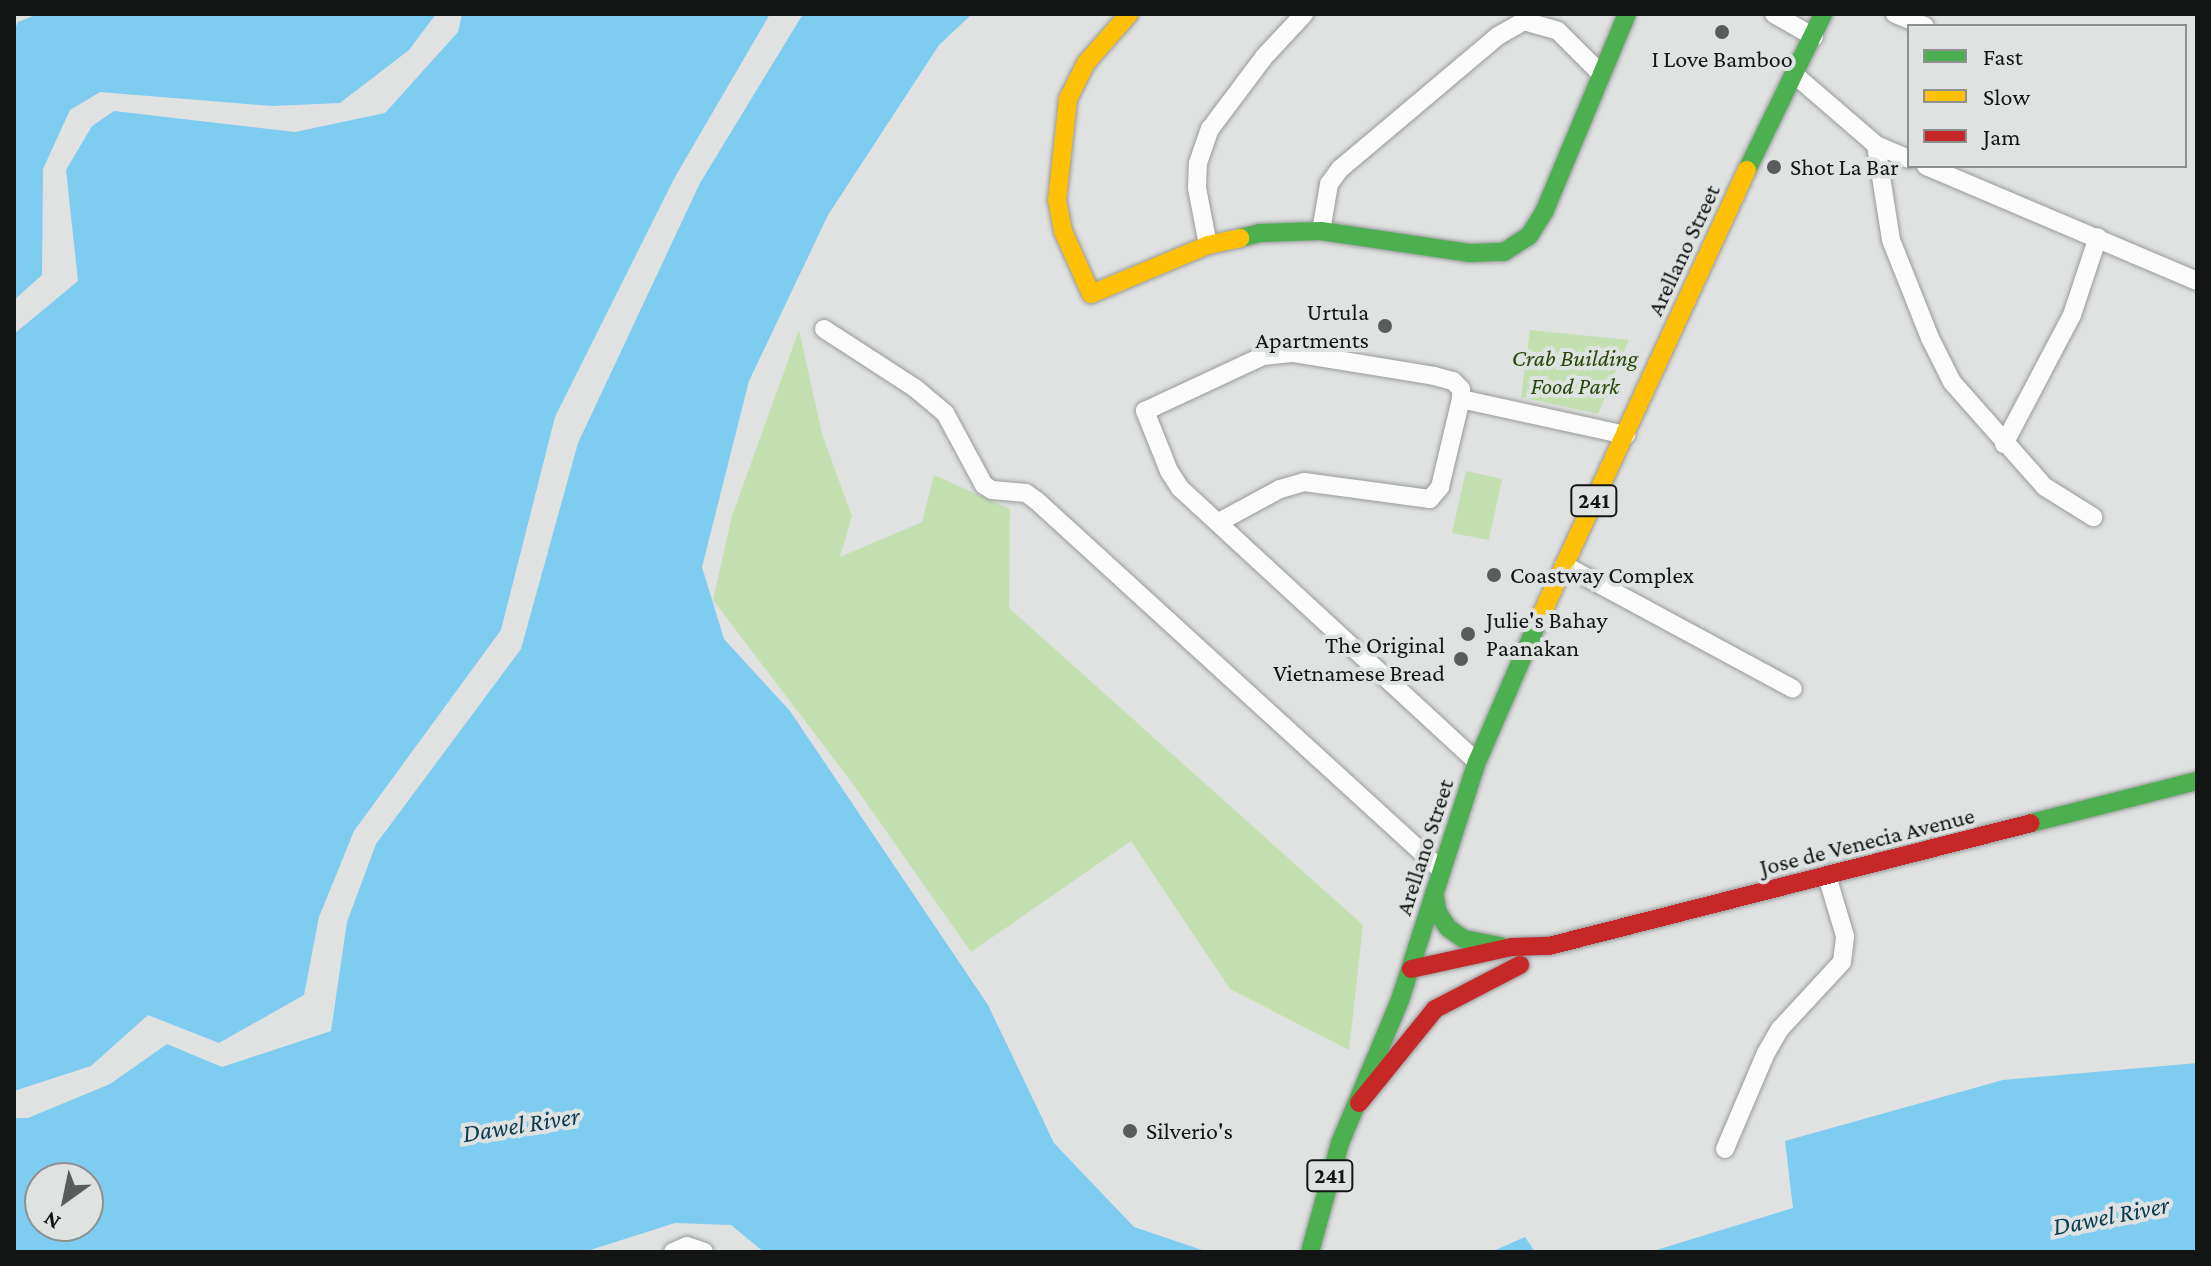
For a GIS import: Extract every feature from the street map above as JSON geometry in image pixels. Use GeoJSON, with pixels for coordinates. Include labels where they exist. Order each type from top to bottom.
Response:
{"type":"FeatureCollection","features":[{"type":"Feature","properties":{"kind":"main road"},"geometry":{"type":"LineString","coordinates":[[1129,14],[1086,63],[1068,99],[1057,200],[1063,231],[1091,294],[1208,245],[1260,233],[1321,231],[1470,253],[1504,252],[1529,236],[1545,210],[1627,14]]}},
{"type":"Feature","properties":{"kind":"main road","name":"Arellano Street"},"geometry":{"type":"LineString","coordinates":[[1400,1000],[1477,762],[1725,215],[1823,14]]}},
{"type":"Feature","properties":{"kind":"main road","name":"Jose de Venecia Avenue"},"geometry":{"type":"LineString","coordinates":[[1400,1000],[1549,946],[2197,781]]}},
{"type":"Feature","properties":{"kind":"main road"},"geometry":{"type":"LineString","coordinates":[[1434,893],[1438,913],[1448,928],[1464,939],[1516,956]]}},
{"type":"Feature","properties":{"kind":"main road"},"geometry":{"type":"LineString","coordinates":[[1359,1103],[1406,1041],[1435,1009],[1516,956]]}},
{"type":"Feature","properties":{"kind":"main road","name":"Jose de Venecia Avenue"},"geometry":{"type":"LineString","coordinates":[[1411,969],[1516,956]]}},
{"type":"Feature","properties":{"kind":"main road","name":"241"},"geometry":{"type":"LineString","coordinates":[[1310,1252],[1340,1143],[1400,1000]]}},
{"type":"Feature","properties":{"kind":"street"},"geometry":{"type":"LineString","coordinates":[[1208,245],[1197,188],[1198,163],[1210,129],[1264,57],[1304,14]]}},
{"type":"Feature","properties":{"kind":"street"},"geometry":{"type":"LineString","coordinates":[[1774,14],[1814,37]]}},
{"type":"Feature","properties":{"kind":"street"},"geometry":{"type":"LineString","coordinates":[[1895,14],[1920,24]]}},
{"type":"Feature","properties":{"kind":"street"},"geometry":{"type":"LineString","coordinates":[[1321,231],[1329,184],[1340,169],[1498,36],[1524,21],[1558,31],[1600,73]]}},
{"type":"Feature","properties":{"kind":"street"},"geometry":{"type":"LineString","coordinates":[[1795,75],[1876,145],[1907,158]]}},
{"type":"Feature","properties":{"kind":"street"},"geometry":{"type":"LineString","coordinates":[[1876,145],[1891,240],[1930,338],[1952,382],[2045,487],[2093,517]]}},
{"type":"Feature","properties":{"kind":"street"},"geometry":{"type":"LineString","coordinates":[[1931,168],[2197,281]]}},
{"type":"Feature","properties":{"kind":"street"},"geometry":{"type":"LineString","coordinates":[[2004,444],[2072,315],[2098,237]]}},
{"type":"Feature","properties":{"kind":"street"},"geometry":{"type":"LineString","coordinates":[[824,329],[915,388],[945,413],[984,485],[992,490],[1026,493],[1037,501],[1440,869]]}},
{"type":"Feature","properties":{"kind":"street"},"geometry":{"type":"LineString","coordinates":[[1219,522],[1280,489],[1304,482],[1430,499],[1440,487],[1461,399],[1461,389],[1453,381],[1278,353],[1263,356],[1145,411],[1180,488],[1477,762]]}},
{"type":"Feature","properties":{"kind":"street"},"geometry":{"type":"LineString","coordinates":[[1461,399],[1626,435]]}},
{"type":"Feature","properties":{"kind":"street"},"geometry":{"type":"LineString","coordinates":[[1564,565],[1793,689]]}},
{"type":"Feature","properties":{"kind":"street"},"geometry":{"type":"LineString","coordinates":[[1725,1149],[1766,1053],[1780,1029],[1842,962],[1846,949],[1845,936],[1827,876]]}},
{"type":"Feature","properties":{"kind":"street"},"geometry":{"type":"LineString","coordinates":[[673,1252],[687,1246],[704,1252]]}},
{"type":"Feature","properties":{"kind":"green space"},"geometry":{"type":"Polygon","coordinates":[[[799,330],[822,434],[852,516],[840,557],[922,522],[934,475],[1010,509],[1009,608],[1363,925],[1349,1050],[1230,989],[1131,841],[971,952],[853,784],[713,600],[732,516],[799,330]]]}},
{"type":"Feature","properties":{"kind":"green space","name":"Crab Building Food Park"},"geometry":{"type":"Polygon","coordinates":[[[1530,330],[1629,340],[1598,414],[1521,397],[1530,330]]]}},
{"type":"Feature","properties":{"kind":"green space"},"geometry":{"type":"Polygon","coordinates":[[[1466,471],[1502,479],[1489,540],[1452,533],[1466,471]]]}},
{"type":"Feature","properties":{"kind":"water"},"geometry":{"type":"Polygon","coordinates":[[[38,14],[436,14],[409,50],[340,103],[272,106],[100,92],[70,110],[43,169],[42,275],[14,300],[14,30],[18,22],[38,14]]]}},
{"type":"Feature","properties":{"kind":"water"},"geometry":{"type":"Polygon","coordinates":[[[462,14],[770,14],[675,177],[555,417],[501,630],[354,831],[319,917],[304,995],[219,1043],[148,1015],[91,1066],[14,1091],[14,334],[78,281],[66,170],[92,126],[114,111],[295,132],[385,113],[458,32],[462,14]]]}},
{"type":"Feature","properties":{"kind":"water","name":"Dawel River"},"geometry":{"type":"Polygon","coordinates":[[[803,14],[972,14],[939,45],[828,215],[749,381],[702,567],[724,639],[790,711],[988,1005],[1054,1143],[1134,1227],[1208,1252],[764,1252],[731,1225],[675,1223],[584,1252],[14,1252],[14,1118],[28,1118],[110,1084],[167,1044],[222,1067],[331,1031],[347,922],[376,844],[521,649],[578,443],[700,183],[803,14]]]}},
{"type":"Feature","properties":{"kind":"water","name":"Dawel River"},"geometry":{"type":"Polygon","coordinates":[[[2197,1063],[2197,1252],[1650,1252],[1793,1208],[1785,1141],[2003,1080],[2197,1063]]]}},
{"type":"Feature","properties":{"kind":"water"},"geometry":{"type":"Polygon","coordinates":[[[1525,1237],[1535,1252],[1491,1252],[1525,1237]]]}},
{"type":"Feature","properties":{"kind":"traffic: fast"},"geometry":{"type":"LineString","coordinates":[[1240,238],[1260,233],[1321,231],[1470,253],[1504,252],[1529,236],[1545,210],[1627,14]]}},
{"type":"Feature","properties":{"kind":"traffic: fast"},"geometry":{"type":"LineString","coordinates":[[1747,170],[1823,14]]}},
{"type":"Feature","properties":{"kind":"traffic: fast"},"geometry":{"type":"LineString","coordinates":[[1400,1000],[1477,762],[1538,622]]}},
{"type":"Feature","properties":{"kind":"traffic: fast"},"geometry":{"type":"LineString","coordinates":[[2031,823],[2197,781]]}},
{"type":"Feature","properties":{"kind":"traffic: fast"},"geometry":{"type":"LineString","coordinates":[[1434,893],[1438,913],[1448,928],[1464,939],[1501,946]]}},
{"type":"Feature","properties":{"kind":"traffic: fast"},"geometry":{"type":"LineString","coordinates":[[1310,1252],[1340,1143],[1400,1000]]}},
{"type":"Feature","properties":{"kind":"traffic: slow"},"geometry":{"type":"LineString","coordinates":[[1129,14],[1086,63],[1068,99],[1057,200],[1063,231],[1091,294],[1208,245],[1240,238]]}},
{"type":"Feature","properties":{"kind":"traffic: slow"},"geometry":{"type":"LineString","coordinates":[[1538,622],[1747,170]]}},
{"type":"Feature","properties":{"kind":"traffic: jam"},"geometry":{"type":"LineString","coordinates":[[1411,969],[1512,947],[1549,946],[2031,823]]}},
{"type":"Feature","properties":{"kind":"traffic: jam"},"geometry":{"type":"LineString","coordinates":[[1359,1103],[1435,1009],[1520,965]]}},
{"type":"Feature","properties":{"kind":"place","name":"I Love Bamboo"},"geometry":{"type":"Point","coordinates":[1722,32]}},
{"type":"Feature","properties":{"kind":"place","name":"Shot La Bar"},"geometry":{"type":"Point","coordinates":[1774,167]}},
{"type":"Feature","properties":{"kind":"place","name":"Urtula Apartments"},"geometry":{"type":"Point","coordinates":[1385,326]}},
{"type":"Feature","properties":{"kind":"place","name":"Coastway Complex"},"geometry":{"type":"Point","coordinates":[1494,575]}},
{"type":"Feature","properties":{"kind":"place","name":"Julie's Bahay Paanakan"},"geometry":{"type":"Point","coordinates":[1468,634]}},
{"type":"Feature","properties":{"kind":"place","name":"The Original Vietnamese Bread"},"geometry":{"type":"Point","coordinates":[1461,659]}},
{"type":"Feature","properties":{"kind":"place","name":"Silverio's"},"geometry":{"type":"Point","coordinates":[1130,1131]}}]}
